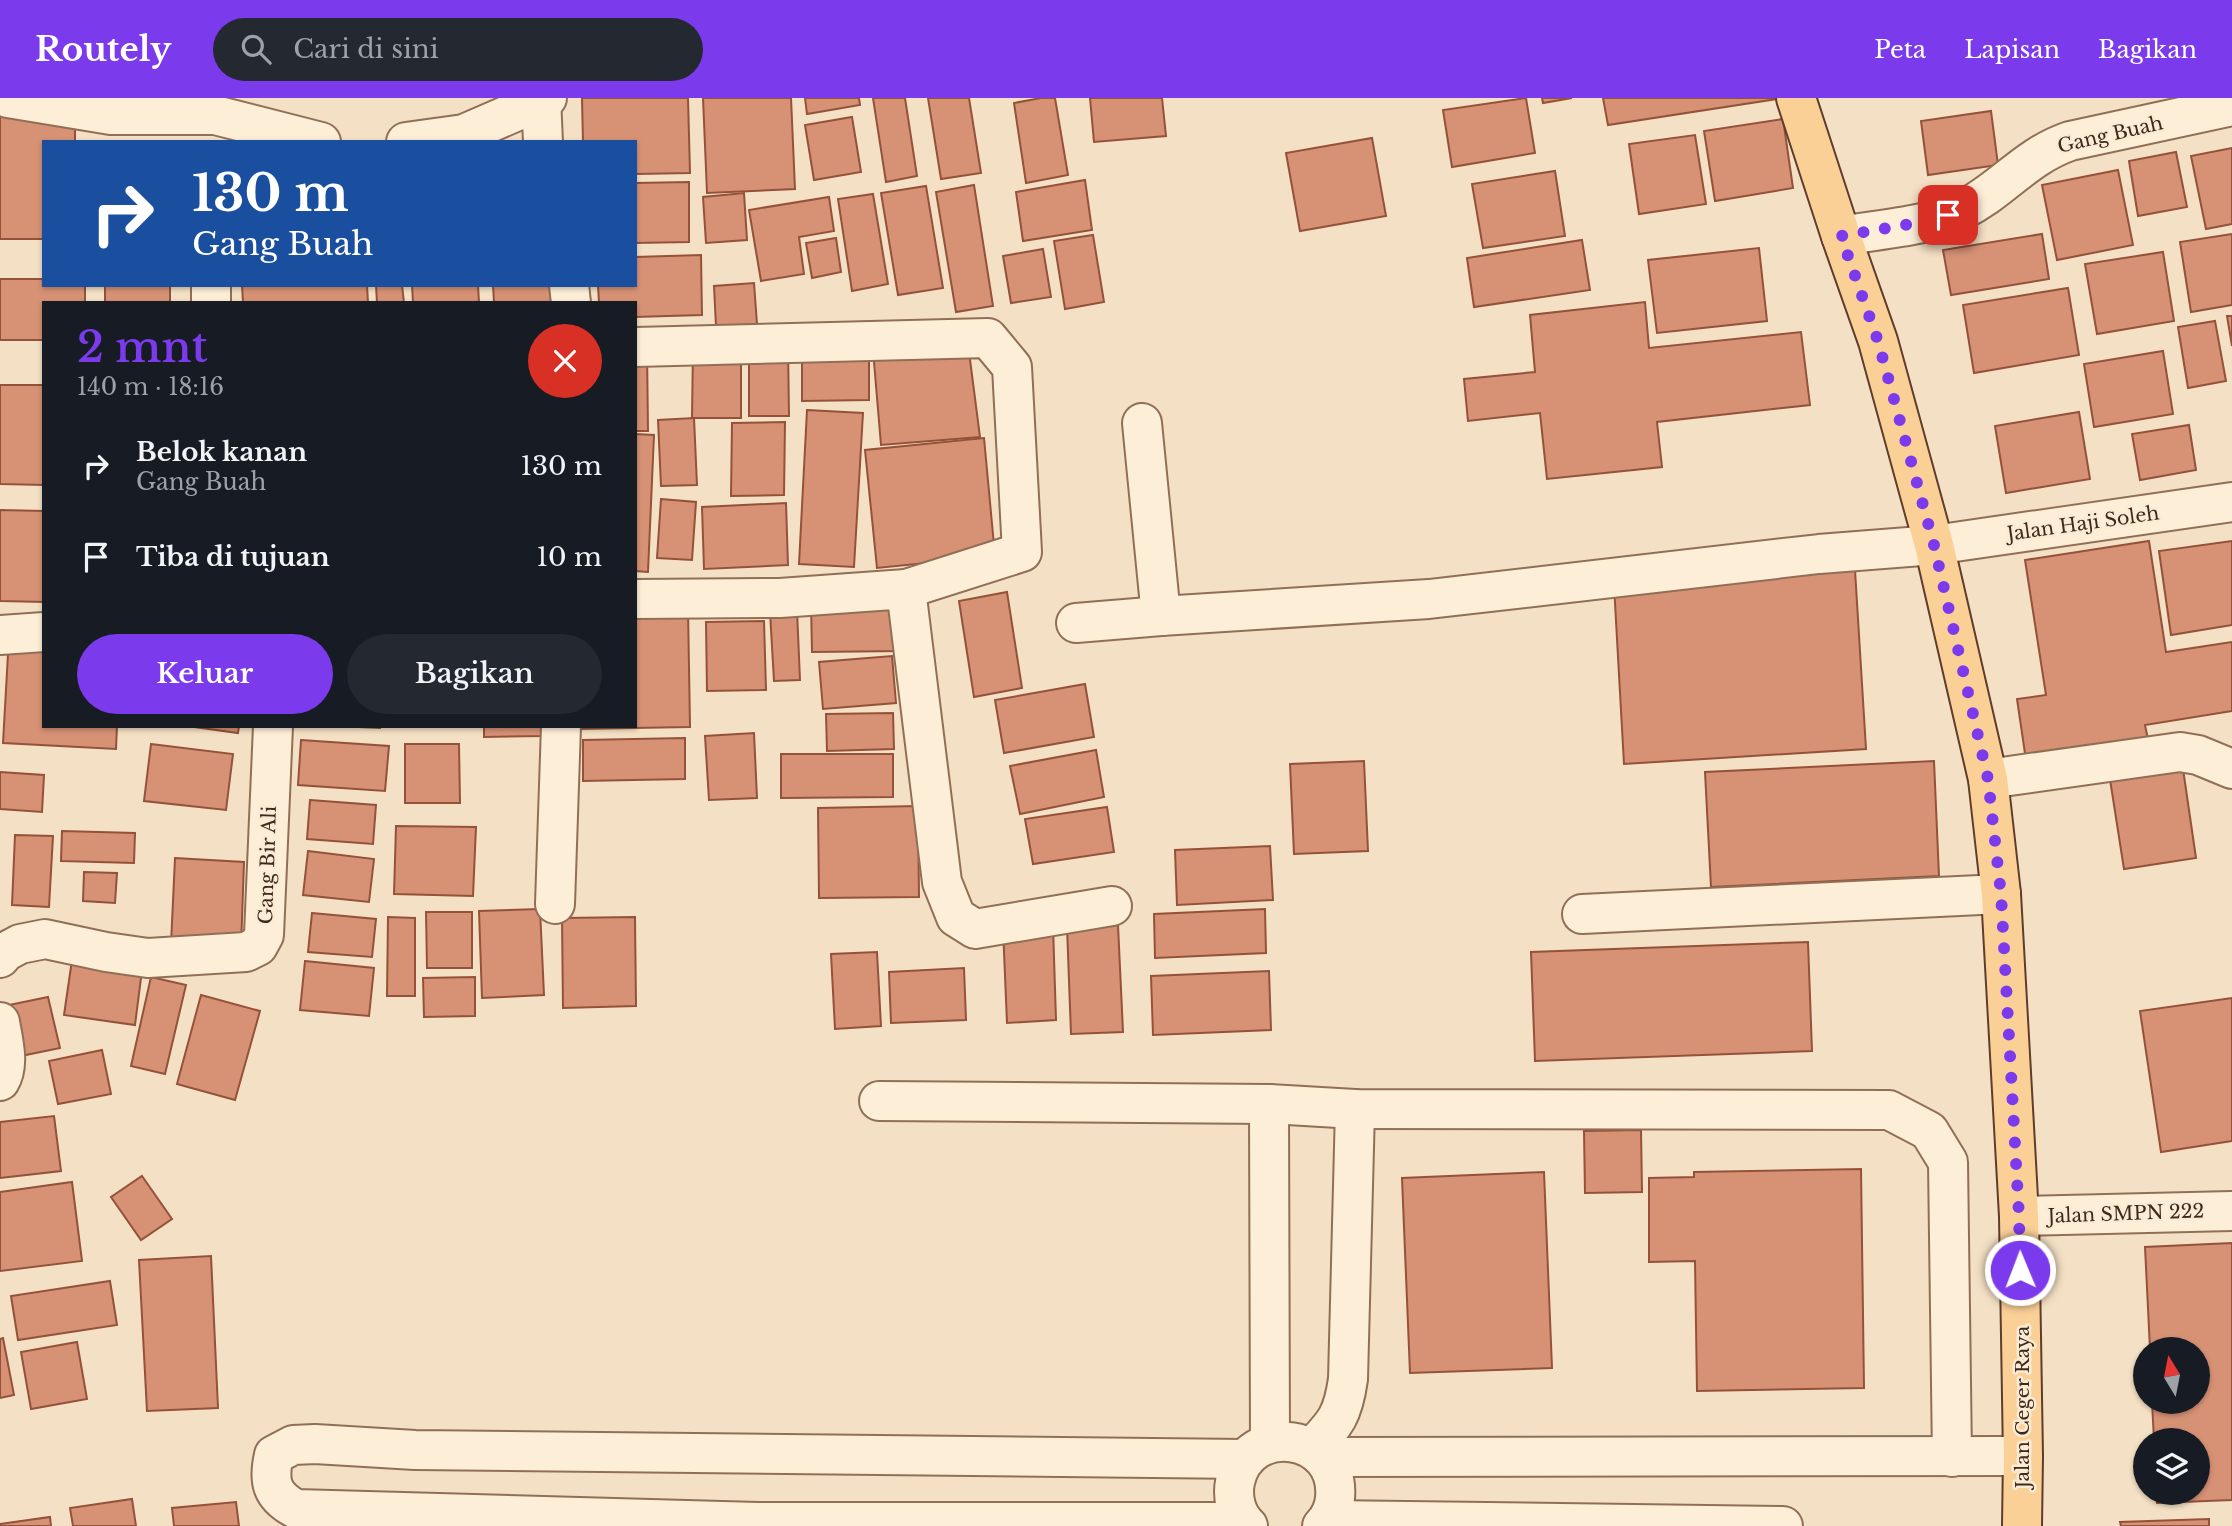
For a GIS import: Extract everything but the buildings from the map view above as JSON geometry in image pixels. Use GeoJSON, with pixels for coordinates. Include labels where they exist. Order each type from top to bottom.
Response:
{"type":"FeatureCollection","features":[{"type":"Feature","properties":{"kind":"main road","name":"Jalan Ceger Raya"},"geometry":{"type":"LineString","coordinates":[[1796,98],[1878,341],[1934,545],[1988,779],[2001,894],[2019,1216],[2022,1526]]}},
{"type":"Feature","properties":{"kind":"street"},"geometry":{"type":"LineString","coordinates":[[8,98],[111,115],[305,140]]}},
{"type":"Feature","properties":{"kind":"street"},"geometry":{"type":"LineString","coordinates":[[541,98],[544,140]]}},
{"type":"Feature","properties":{"kind":"street"},"geometry":{"type":"LineString","coordinates":[[420,140],[464,134],[541,98],[547,98]]}},
{"type":"Feature","properties":{"kind":"street","name":"Gang Buah"},"geometry":{"type":"LineString","coordinates":[[1841,236],[1934,220],[1961,211],[1994,191],[2027,162],[2048,149],[2070,141],[2232,106]]}},
{"type":"Feature","properties":{"kind":"street"},"geometry":{"type":"LineString","coordinates":[[637,347],[988,338],[1012,367],[1022,552],[905,589],[780,598],[637,599]]}},
{"type":"Feature","properties":{"kind":"street"},"geometry":{"type":"LineString","coordinates":[[1142,423],[1161,616]]}},
{"type":"Feature","properties":{"kind":"street","name":"Jalan Haji Soleh"},"geometry":{"type":"LineString","coordinates":[[1076,623],[1429,599],[1819,554],[1934,545],[2232,502]]}},
{"type":"Feature","properties":{"kind":"street"},"geometry":{"type":"LineString","coordinates":[[905,589],[942,882],[956,917],[975,929],[1112,906]]}},
{"type":"Feature","properties":{"kind":"street"},"geometry":{"type":"LineString","coordinates":[[0,635],[42,632]]}},
{"type":"Feature","properties":{"kind":"street","name":"Gang Bir Ali"},"geometry":{"type":"LineString","coordinates":[[0,958],[20,944],[45,939],[106,953],[148,958],[246,952],[258,946],[264,936],[273,728]]}},
{"type":"Feature","properties":{"kind":"street"},"geometry":{"type":"LineString","coordinates":[[555,904],[561,728]]}},
{"type":"Feature","properties":{"kind":"street"},"geometry":{"type":"LineString","coordinates":[[1988,779],[2180,752],[2198,755],[2232,769]]}},
{"type":"Feature","properties":{"kind":"street"},"geometry":{"type":"LineString","coordinates":[[1582,914],[2001,894]]}},
{"type":"Feature","properties":{"kind":"street"},"geometry":{"type":"LineString","coordinates":[[0,1022],[5,1057],[4,1074],[0,1081]]}},
{"type":"Feature","properties":{"kind":"street"},"geometry":{"type":"LineString","coordinates":[[879,1101],[1269,1104],[1355,1109],[1889,1110],[1928,1131],[1948,1161],[1952,1457]]}},
{"type":"Feature","properties":{"kind":"street"},"geometry":{"type":"LineString","coordinates":[[1246,1524],[1236,1507],[1234,1490],[1237,1474],[1258,1451],[1269,1104]]}},
{"type":"Feature","properties":{"kind":"street"},"geometry":{"type":"LineString","coordinates":[[1318,1453],[1345,1404],[1355,1109]]}},
{"type":"Feature","properties":{"kind":"street","name":"Jalan SMPN 222"},"geometry":{"type":"LineString","coordinates":[[2019,1216],[2232,1211]]}},
{"type":"Feature","properties":{"kind":"street"},"geometry":{"type":"LineString","coordinates":[[1246,1524],[758,1524],[296,1509],[283,1503],[274,1491],[270,1474],[274,1455],[293,1445],[315,1444],[415,1450],[1258,1451],[1284,1441],[1299,1443],[1318,1453],[1332,1471],[1336,1488],[1334,1504],[1325,1523],[1783,1526]]}},
{"type":"Feature","properties":{"kind":"street"},"geometry":{"type":"LineString","coordinates":[[1318,1453],[2023,1456]]}},
{"type":"Feature","properties":{"kind":"route"},"geometry":{"type":"LineString","coordinates":[[1948,215],[1934,220],[1841,236],[1878,341],[1934,545],[1988,779],[2001,894],[2020,1270]]}}]}
